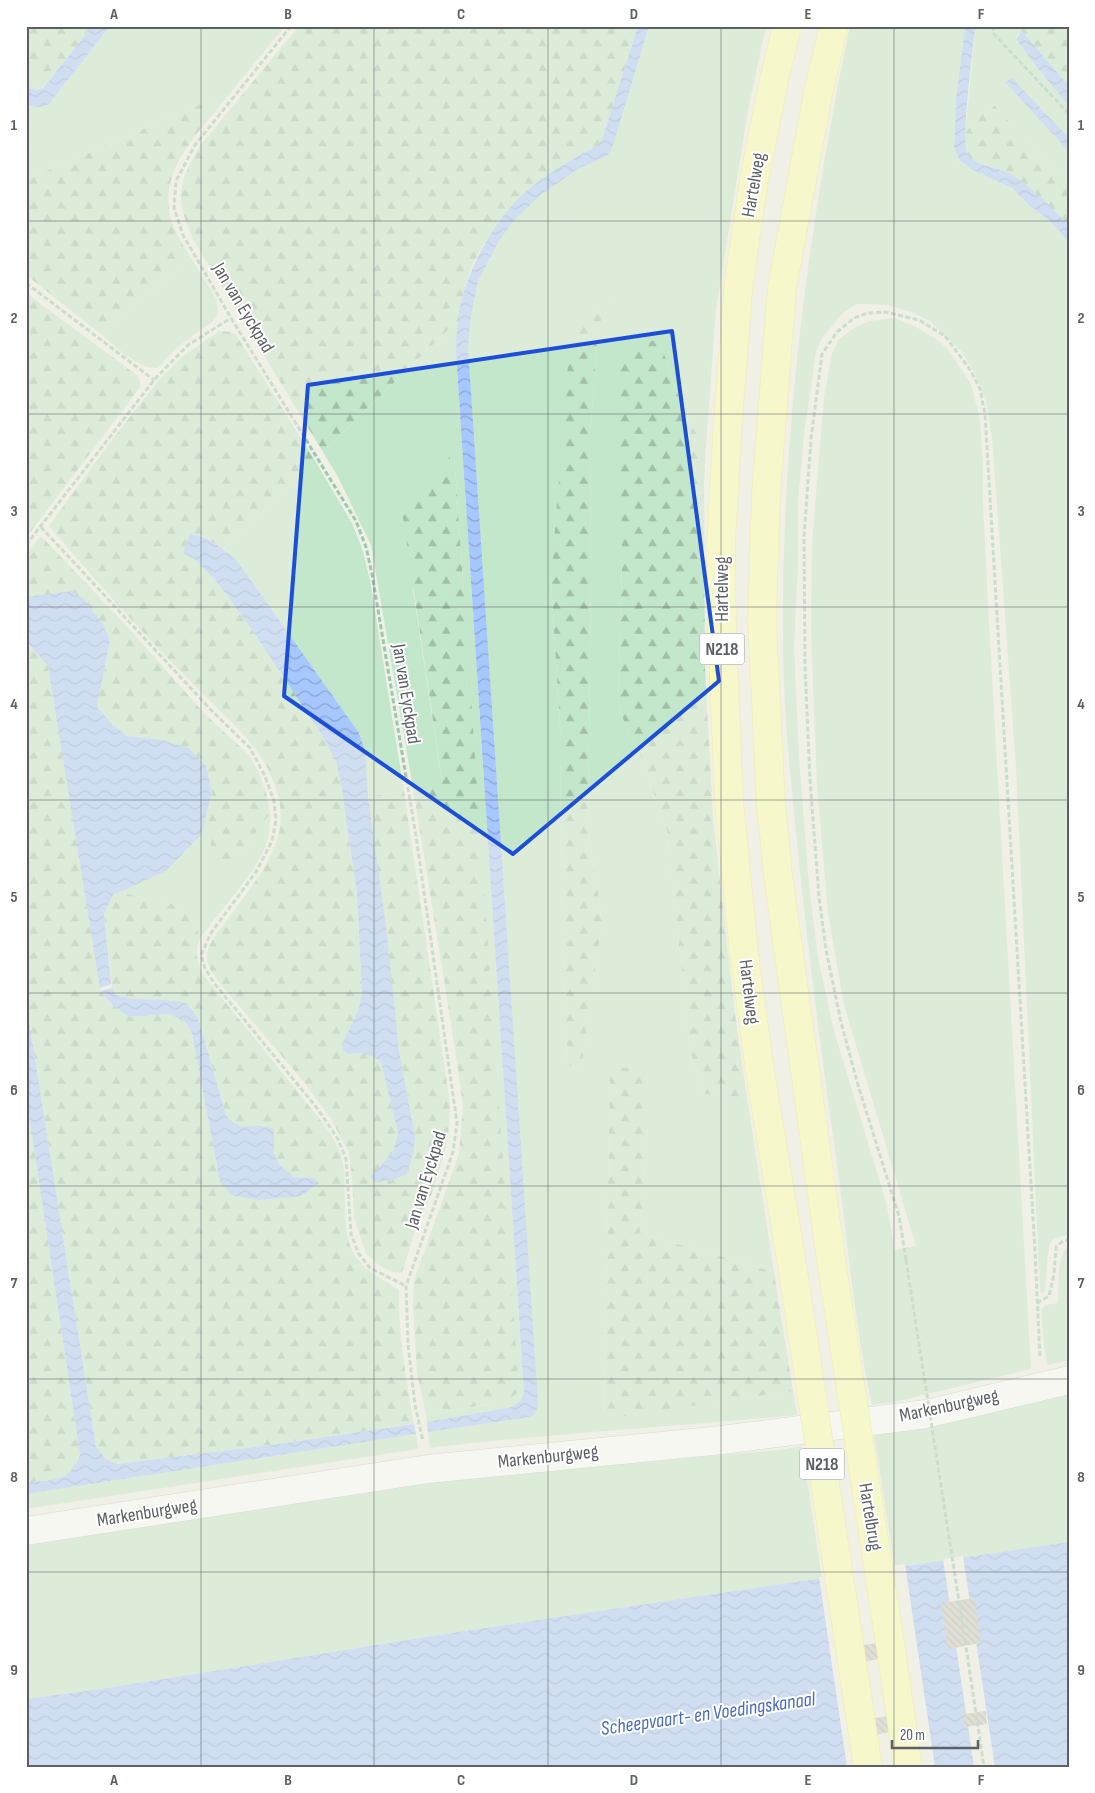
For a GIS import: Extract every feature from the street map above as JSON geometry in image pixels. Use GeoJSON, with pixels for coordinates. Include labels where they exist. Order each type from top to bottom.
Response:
{"type":"FeatureCollection","features":[{"type":"Feature","properties":{"kind":"main road","name":"Hartelweg"},"geometry":{"type":"LineString","coordinates":[[787,26],[754,180],[739,281],[728,419],[722,543],[722,625],[729,800],[744,954],[760,1071],[793,1271]]}},
{"type":"Feature","properties":{"kind":"main road","name":"Hartelbrug"},"geometry":{"type":"LineString","coordinates":[[834,26],[818,93],[782,288],[766,494],[762,620],[770,804],[777,866],[832,1266],[908,1767]]}},
{"type":"Feature","properties":{"kind":"main road","name":"Hartelbrug"},"geometry":{"type":"LineString","coordinates":[[793,1271],[868,1767]]}},
{"type":"Feature","properties":{"kind":"street","name":"Markenburgweg"},"geometry":{"type":"LineString","coordinates":[[26,1531],[428,1469],[722,1440],[926,1414],[1069,1380]]}},
{"type":"Feature","properties":{"kind":"path","name":"Jan van Eyckpad"},"geometry":{"type":"LineString","coordinates":[[291,26],[195,146],[176,181],[174,208],[183,235],[231,318],[356,522],[366,547],[372,574],[416,836],[456,1123],[453,1152],[406,1286],[408,1344],[415,1405],[423,1444]]}},
{"type":"Feature","properties":{"kind":"path"},"geometry":{"type":"LineString","coordinates":[[994,26],[993,33],[1069,114]]}},
{"type":"Feature","properties":{"kind":"path"},"geometry":{"type":"LineString","coordinates":[[26,283],[154,380]]}},
{"type":"Feature","properties":{"kind":"path"},"geometry":{"type":"LineString","coordinates":[[984,1767],[900,1216],[846,1040],[826,950],[810,780],[805,667],[804,537],[811,439],[822,354],[837,332],[854,318],[868,313],[886,312],[919,320],[945,336],[972,371],[980,389],[984,414],[1042,1386]]}},
{"type":"Feature","properties":{"kind":"path"},"geometry":{"type":"LineString","coordinates":[[26,545],[154,380],[188,345],[231,318]]}},
{"type":"Feature","properties":{"kind":"path"},"geometry":{"type":"LineString","coordinates":[[41,527],[212,712],[250,748],[264,774],[274,801],[276,820],[272,841],[256,872],[211,933],[201,955],[205,968],[214,983],[317,1108],[338,1139],[346,1159],[351,1234],[359,1254],[370,1268],[406,1286]]}},
{"type":"Feature","properties":{"kind":"path"},"geometry":{"type":"LineString","coordinates":[[1036,1304],[1049,1296],[1054,1274],[1056,1247],[1063,1241],[1069,1240]]}},
{"type":"Feature","properties":{"kind":"highlighted area"},"geometry":{"type":"Polygon","coordinates":[[[672,331],[719,681],[513,854],[284,696],[308,385],[672,331]]]}},
{"type":"Feature","properties":{"kind":"green space"},"geometry":{"type":"Polygon","coordinates":[[[26,26],[92,26],[44,86],[26,71],[26,26]]]}},
{"type":"Feature","properties":{"kind":"green space"},"geometry":{"type":"Polygon","coordinates":[[[110,26],[285,26],[227,97],[215,98],[26,180],[26,103],[30,106],[49,104],[110,26]]]}},
{"type":"Feature","properties":{"kind":"green space"},"geometry":{"type":"Polygon","coordinates":[[[299,26],[638,26],[603,139],[598,145],[538,182],[514,203],[491,234],[473,264],[464,291],[459,319],[323,452],[194,241],[181,204],[181,193],[186,172],[199,147],[299,26]]]}},
{"type":"Feature","properties":{"kind":"green space"},"geometry":{"type":"Polygon","coordinates":[[[649,26],[766,26],[748,110],[716,309],[706,447],[686,418],[660,342],[622,557],[618,701],[627,732],[639,751],[667,830],[690,1051],[705,1094],[747,1098],[774,1272],[640,1233],[648,1124],[610,1069],[604,1418],[793,1391],[797,1415],[522,1438],[430,1448],[428,1432],[530,1417],[468,347],[471,316],[478,281],[499,241],[516,217],[542,194],[578,169],[607,156],[612,149],[649,26]],[[612,301],[590,311],[551,581],[561,743],[560,892],[568,1065],[581,1069],[602,921],[588,827],[591,573],[590,438],[598,325],[612,301]]]}},
{"type":"Feature","properties":{"kind":"green space"},"geometry":{"type":"Polygon","coordinates":[[[850,26],[965,26],[956,100],[954,148],[960,162],[1012,188],[1053,224],[1069,243],[1069,1234],[1053,1240],[1050,1244],[1044,1293],[1040,1292],[1016,767],[992,437],[986,402],[974,371],[961,351],[930,321],[911,312],[888,305],[857,304],[843,313],[822,338],[816,352],[804,435],[798,502],[798,564],[794,647],[799,758],[809,885],[818,958],[834,1031],[886,1202],[895,1250],[916,1246],[844,1005],[828,913],[817,787],[811,631],[812,544],[824,397],[832,353],[839,339],[854,328],[869,321],[895,318],[918,328],[939,341],[950,352],[971,384],[980,419],[983,466],[988,604],[1031,1369],[894,1402],[872,1405],[855,1307],[810,961],[790,776],[783,650],[783,589],[788,467],[799,345],[814,223],[850,26]]]}},
{"type":"Feature","properties":{"kind":"green space"},"geometry":{"type":"Polygon","coordinates":[[[976,26],[1020,26],[1016,39],[1069,106],[1069,138],[1005,82],[1069,152],[1069,183],[992,103],[965,133],[976,26]]]}},
{"type":"Feature","properties":{"kind":"green space"},"geometry":{"type":"Polygon","coordinates":[[[1020,26],[1069,26],[1069,86],[1022,31],[1018,35],[1020,26]]]}},
{"type":"Feature","properties":{"kind":"green space"},"geometry":{"type":"Polygon","coordinates":[[[26,71],[44,86],[40,89],[35,89],[26,86],[26,71]]]}},
{"type":"Feature","properties":{"kind":"green space"},"geometry":{"type":"Polygon","coordinates":[[[227,97],[190,142],[180,158],[173,175],[169,193],[169,212],[179,239],[191,258],[101,334],[26,275],[26,180],[215,98],[227,97]]]}},
{"type":"Feature","properties":{"kind":"green space"},"geometry":{"type":"Polygon","coordinates":[[[992,103],[1069,183],[1069,225],[1040,196],[1015,176],[975,161],[967,152],[965,133],[992,103]]]}},
{"type":"Feature","properties":{"kind":"green space"},"geometry":{"type":"Polygon","coordinates":[[[191,258],[217,300],[218,314],[212,322],[175,349],[158,368],[142,365],[135,361],[101,334],[191,258]]]}},
{"type":"Feature","properties":{"kind":"green space"},"geometry":{"type":"Polygon","coordinates":[[[26,293],[138,376],[141,386],[26,538],[26,293]]]}},
{"type":"Feature","properties":{"kind":"green space"},"geometry":{"type":"Polygon","coordinates":[[[612,300],[598,326],[590,438],[591,573],[588,827],[602,921],[581,1069],[568,1065],[560,892],[561,743],[551,581],[569,350],[590,311],[612,300]]]}},
{"type":"Feature","properties":{"kind":"green space"},"geometry":{"type":"Polygon","coordinates":[[[459,319],[456,352],[524,1392],[521,1400],[512,1407],[427,1422],[426,1415],[492,1404],[463,581],[454,453],[413,590],[442,782],[413,788],[371,545],[338,477],[323,452],[459,319]]]}},
{"type":"Feature","properties":{"kind":"green space"},"geometry":{"type":"Polygon","coordinates":[[[219,331],[231,332],[236,335],[314,459],[224,549],[203,536],[183,553],[194,559],[217,582],[253,631],[323,737],[336,762],[341,783],[357,895],[362,992],[359,1009],[343,1044],[348,1054],[366,1054],[381,1062],[398,1133],[394,1152],[371,1177],[415,1137],[399,1051],[368,797],[404,791],[450,1104],[446,1148],[431,1196],[418,1221],[402,1273],[392,1272],[379,1265],[366,1254],[354,1217],[349,1153],[331,1119],[304,1082],[218,981],[208,964],[207,953],[212,941],[265,866],[279,833],[281,815],[278,796],[267,768],[261,756],[244,735],[137,626],[49,526],[111,441],[159,380],[182,357],[219,331]]]}},
{"type":"Feature","properties":{"kind":"green space"},"geometry":{"type":"Polygon","coordinates":[[[634,338],[660,342],[686,418],[706,447],[704,481],[705,667],[713,818],[734,1007],[747,1098],[705,1094],[690,1051],[667,830],[639,751],[627,732],[618,701],[622,557],[620,367],[634,338]]]}},
{"type":"Feature","properties":{"kind":"green space"},"geometry":{"type":"Polygon","coordinates":[[[454,452],[518,1378],[517,1393],[507,1401],[426,1415],[417,1373],[413,1306],[414,1280],[459,1154],[463,1106],[413,788],[442,781],[402,512],[454,452]]]}},
{"type":"Feature","properties":{"kind":"green space"},"geometry":{"type":"Polygon","coordinates":[[[314,459],[352,523],[362,548],[370,580],[404,791],[368,797],[365,750],[359,733],[238,562],[224,549],[314,459]]]}},
{"type":"Feature","properties":{"kind":"green space"},"geometry":{"type":"Polygon","coordinates":[[[41,536],[124,623],[205,714],[248,754],[258,771],[266,792],[270,813],[238,856],[223,862],[211,845],[204,823],[212,792],[162,740],[127,736],[111,723],[97,707],[110,640],[26,597],[26,553],[41,536]]]}},
{"type":"Feature","properties":{"kind":"green space"},"geometry":{"type":"Polygon","coordinates":[[[26,641],[48,666],[101,991],[111,1004],[129,1017],[169,1014],[185,1022],[192,1033],[220,1182],[319,1183],[313,1178],[293,1176],[281,1167],[274,1154],[265,1125],[239,1126],[226,1115],[198,1018],[166,1000],[134,999],[116,995],[112,988],[104,914],[113,895],[120,891],[141,898],[159,898],[184,910],[201,937],[197,955],[202,973],[322,1122],[339,1149],[344,1170],[346,1223],[351,1247],[356,1257],[365,1267],[399,1290],[401,1340],[414,1424],[279,1444],[117,1464],[106,1459],[96,1447],[26,1001],[26,641]]]}},
{"type":"Feature","properties":{"kind":"green space"},"geometry":{"type":"Polygon","coordinates":[[[270,813],[268,839],[259,859],[244,882],[201,937],[184,910],[159,898],[141,898],[120,891],[166,871],[201,835],[204,823],[211,845],[238,856],[270,813]]]}},
{"type":"Feature","properties":{"kind":"green space"},"geometry":{"type":"Polygon","coordinates":[[[630,1067],[641,1069],[648,1124],[640,1233],[774,1272],[793,1391],[604,1419],[610,1069],[630,1067]]]}},
{"type":"Feature","properties":{"kind":"green space"},"geometry":{"type":"Polygon","coordinates":[[[26,1095],[80,1455],[71,1471],[65,1475],[52,1480],[26,1483],[26,1095]]]}},
{"type":"Feature","properties":{"kind":"green space"},"geometry":{"type":"Polygon","coordinates":[[[1069,1246],[1069,1360],[1048,1365],[1044,1348],[1041,1310],[1046,1305],[1058,1303],[1060,1264],[1065,1250],[1069,1246]]]}},
{"type":"Feature","properties":{"kind":"green space"},"geometry":{"type":"Polygon","coordinates":[[[1069,1395],[1069,1542],[895,1568],[874,1435],[1069,1395]]]}},
{"type":"Feature","properties":{"kind":"green space"},"geometry":{"type":"Polygon","coordinates":[[[416,1434],[418,1449],[26,1509],[26,1494],[416,1434]]]}},
{"type":"Feature","properties":{"kind":"green space"},"geometry":{"type":"Polygon","coordinates":[[[802,1446],[822,1579],[477,1629],[107,1688],[26,1699],[26,1541],[467,1477],[779,1450],[802,1446]]]}},
{"type":"Feature","properties":{"kind":"water"},"geometry":{"type":"Polygon","coordinates":[[[92,26],[110,26],[49,104],[38,107],[26,103],[26,86],[36,90],[43,88],[92,26]]]}},
{"type":"Feature","properties":{"kind":"water"},"geometry":{"type":"Polygon","coordinates":[[[638,26],[649,26],[612,149],[607,156],[578,169],[542,194],[516,218],[499,241],[478,281],[471,316],[468,347],[538,1403],[536,1412],[531,1417],[428,1432],[427,1422],[512,1407],[521,1400],[524,1392],[456,352],[457,327],[461,302],[471,271],[496,225],[530,188],[563,165],[598,145],[602,140],[638,26]]]}},
{"type":"Feature","properties":{"kind":"water"},"geometry":{"type":"Polygon","coordinates":[[[965,26],[976,26],[966,113],[967,152],[975,161],[1015,176],[1040,196],[1069,225],[1069,243],[1053,224],[1012,188],[973,170],[960,161],[954,148],[956,100],[965,26]]]}},
{"type":"Feature","properties":{"kind":"water"},"geometry":{"type":"Polygon","coordinates":[[[1022,31],[1069,86],[1069,106],[1016,39],[1022,31]]]}},
{"type":"Feature","properties":{"kind":"water"},"geometry":{"type":"Polygon","coordinates":[[[1012,78],[1069,138],[1069,152],[1005,82],[1012,78]]]}},
{"type":"Feature","properties":{"kind":"water"},"geometry":{"type":"Polygon","coordinates":[[[190,534],[204,538],[222,548],[238,562],[359,733],[365,750],[368,797],[386,926],[399,1051],[415,1137],[407,1174],[392,1180],[376,1182],[370,1177],[393,1152],[398,1133],[381,1062],[366,1054],[348,1054],[343,1051],[342,1044],[359,1009],[362,992],[357,895],[341,783],[336,762],[323,737],[253,631],[217,582],[194,559],[183,553],[190,534]]]}},
{"type":"Feature","properties":{"kind":"water"},"geometry":{"type":"Polygon","coordinates":[[[72,591],[85,600],[102,623],[110,640],[97,707],[111,723],[127,736],[162,740],[189,748],[206,766],[212,792],[201,835],[166,871],[113,895],[104,914],[111,984],[100,988],[48,666],[26,641],[26,597],[72,591]]]}},
{"type":"Feature","properties":{"kind":"water"},"geometry":{"type":"Polygon","coordinates":[[[112,988],[116,995],[134,999],[186,1003],[198,1018],[226,1115],[232,1122],[238,1125],[267,1126],[274,1129],[274,1153],[279,1164],[294,1177],[313,1178],[319,1183],[301,1196],[259,1200],[232,1195],[220,1182],[192,1033],[185,1022],[169,1014],[129,1017],[111,1004],[101,991],[112,988]]]}},
{"type":"Feature","properties":{"kind":"water"},"geometry":{"type":"Polygon","coordinates":[[[26,1001],[96,1447],[106,1459],[117,1464],[279,1444],[414,1424],[416,1434],[26,1494],[26,1483],[52,1480],[65,1475],[71,1471],[80,1455],[26,1095],[26,1001]]]}},
{"type":"Feature","properties":{"kind":"water","name":"Scheepvaart- en Voedingskanaal"},"geometry":{"type":"Polygon","coordinates":[[[1069,1542],[1069,1767],[26,1767],[26,1699],[107,1688],[477,1629],[1069,1542]]]}},
{"type":"Feature","properties":{"kind":"pier"},"geometry":{"type":"Polygon","coordinates":[[[963,1556],[995,1767],[974,1767],[943,1559],[963,1556]]]}},
{"type":"Feature","properties":{"kind":"pier"},"geometry":{"type":"Polygon","coordinates":[[[905,1564],[935,1767],[847,1767],[819,1577],[905,1564]]]}},
{"type":"Feature","properties":{"kind":"building"},"geometry":{"type":"Polygon","coordinates":[[[974,1598],[981,1643],[948,1649],[941,1603],[974,1598]]]}},
{"type":"Feature","properties":{"kind":"building"},"geometry":{"type":"Polygon","coordinates":[[[902,1639],[905,1655],[841,1665],[839,1649],[902,1639]]]}},
{"type":"Feature","properties":{"kind":"building"},"geometry":{"type":"Polygon","coordinates":[[[986,1711],[987,1724],[965,1727],[964,1714],[986,1711]]]}},
{"type":"Feature","properties":{"kind":"building"},"geometry":{"type":"Polygon","coordinates":[[[914,1712],[916,1728],[853,1738],[850,1722],[914,1712]]]}}]}
